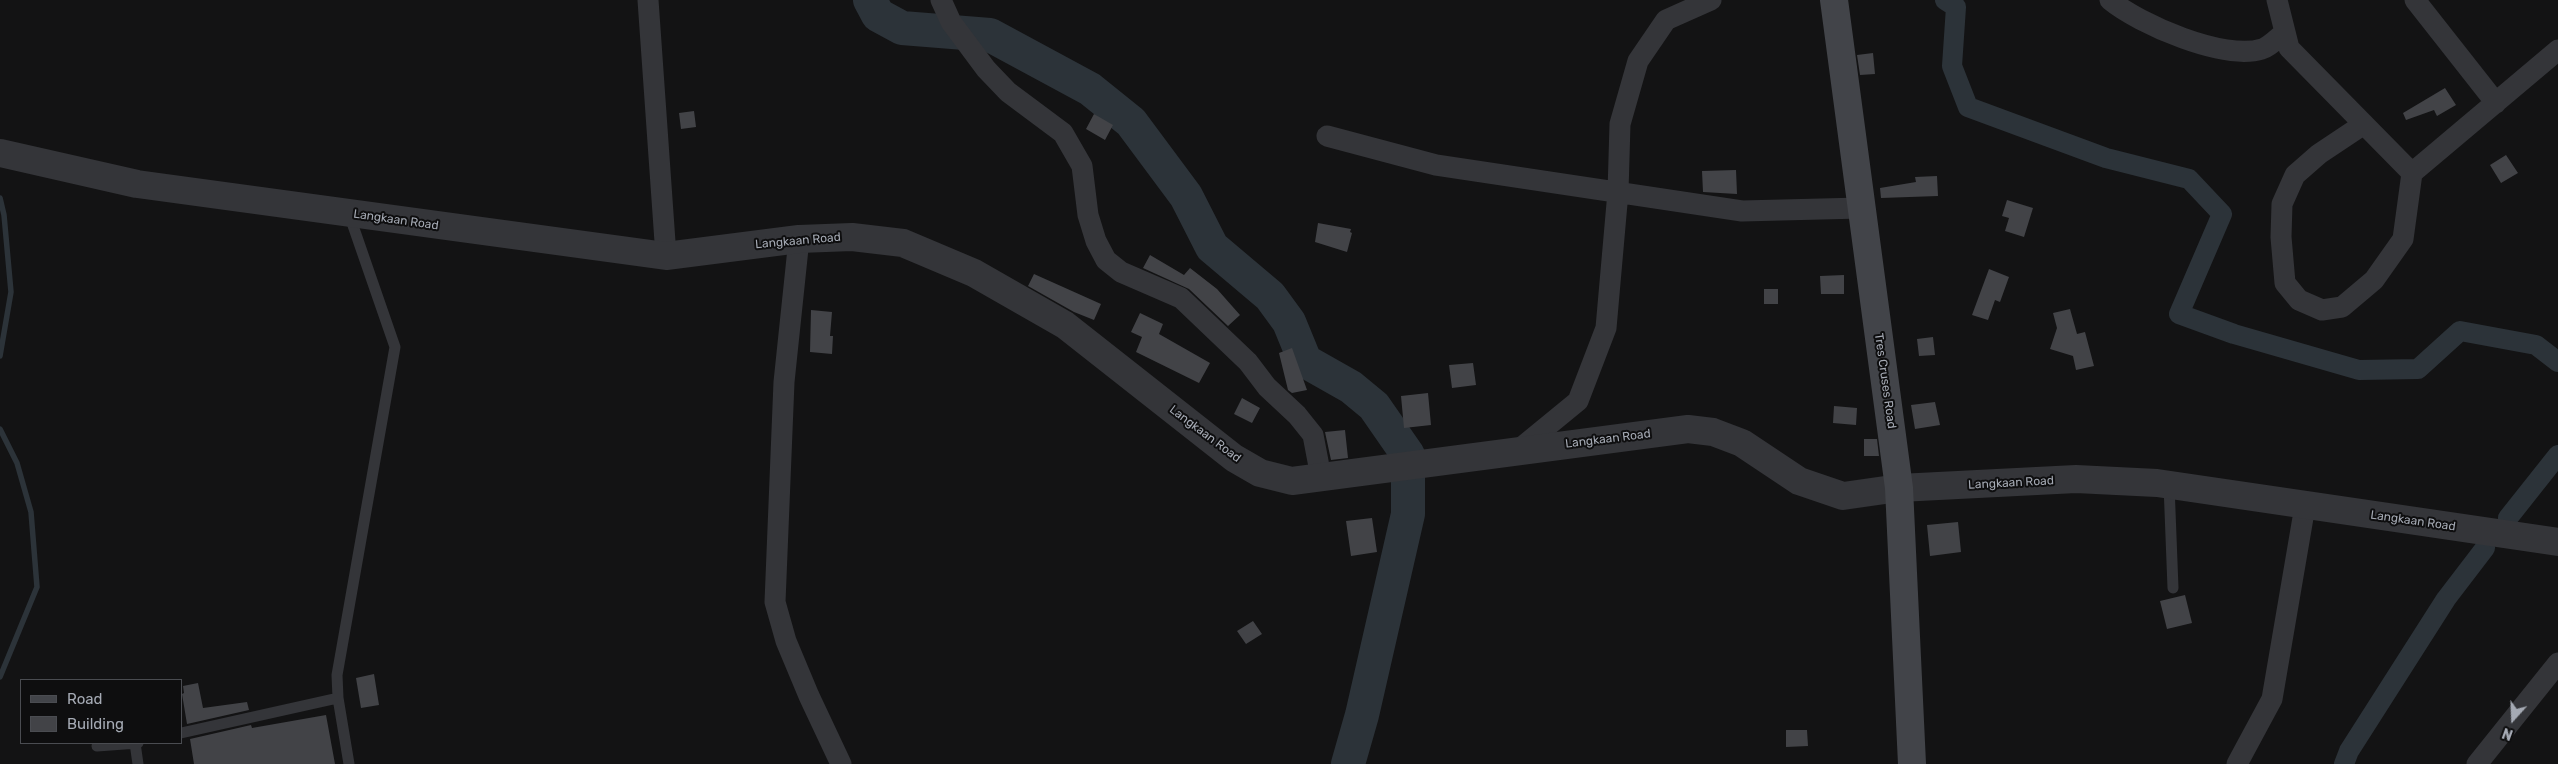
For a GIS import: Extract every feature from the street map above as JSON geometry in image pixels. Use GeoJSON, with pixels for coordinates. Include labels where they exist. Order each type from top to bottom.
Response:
{"type":"FeatureCollection","features":[{"type":"Feature","properties":{"kind":"main road","name":"Tres Cruses Road"},"geometry":{"type":"LineString","coordinates":[[1834,0],[1899,488],[1912,764]]}},
{"type":"Feature","properties":{"kind":"street"},"geometry":{"type":"LineString","coordinates":[[648,0],[666,256]]}},
{"type":"Feature","properties":{"kind":"street"},"geometry":{"type":"LineString","coordinates":[[941,0],[951,22],[986,69],[1008,92],[1063,133],[1082,166],[1088,215],[1096,241],[1106,260],[1121,272],[1181,298],[1248,362],[1268,387],[1298,415],[1312,435],[1320,477]]}},
{"type":"Feature","properties":{"kind":"street"},"geometry":{"type":"LineString","coordinates":[[1517,451],[1578,401],[1606,328],[1618,192],[1620,124],[1638,61],[1666,20],[1711,0]]}},
{"type":"Feature","properties":{"kind":"street"},"geometry":{"type":"LineString","coordinates":[[2110,0],[2122,10],[2185,40],[2227,50],[2263,50],[2284,33]]}},
{"type":"Feature","properties":{"kind":"street"},"geometry":{"type":"LineString","coordinates":[[2277,0],[2289,48],[2412,174]]}},
{"type":"Feature","properties":{"kind":"street"},"geometry":{"type":"LineString","coordinates":[[2415,0],[2496,102]]}},
{"type":"Feature","properties":{"kind":"street"},"geometry":{"type":"LineString","coordinates":[[2364,124],[2318,154],[2294,175],[2282,204],[2281,238],[2285,283],[2299,300],[2322,310],[2342,307],[2374,280],[2403,239],[2412,174],[2558,50]]}},
{"type":"Feature","properties":{"kind":"street"},"geometry":{"type":"LineString","coordinates":[[1327,136],[1436,165],[1742,211],[1861,208]]}},
{"type":"Feature","properties":{"kind":"street","name":"Langkaan Road"},"geometry":{"type":"LineString","coordinates":[[0,153],[137,184],[666,256],[799,239],[852,237],[903,243],[974,273],[1065,324],[1234,458],[1260,473],[1292,480],[1371,472],[1424,463],[1688,429],[1714,432],[1742,443],[1799,482],[1843,496],[1899,488],[2076,479],[2169,485],[2558,542]]}},
{"type":"Feature","properties":{"kind":"street"},"geometry":{"type":"LineString","coordinates":[[799,239],[784,382],[775,602],[790,650],[841,764]]}},
{"type":"Feature","properties":{"kind":"street"},"geometry":{"type":"LineString","coordinates":[[2237,764],[2272,699],[2305,506]]}},
{"type":"Feature","properties":{"kind":"street"},"geometry":{"type":"LineString","coordinates":[[2477,764],[2558,663]]}},
{"type":"Feature","properties":{"kind":"lane"},"geometry":{"type":"LineString","coordinates":[[349,214],[395,348],[337,675],[338,698],[349,764]]}},
{"type":"Feature","properties":{"kind":"lane"},"geometry":{"type":"LineString","coordinates":[[2169,485],[2173,588]]}},
{"type":"Feature","properties":{"kind":"lane"},"geometry":{"type":"LineString","coordinates":[[182,733],[338,698]]}},
{"type":"Feature","properties":{"kind":"lane"},"geometry":{"type":"LineString","coordinates":[[98,746],[123,744]]}},
{"type":"Feature","properties":{"kind":"lane"},"geometry":{"type":"LineString","coordinates":[[136,744],[138,764]]}},
{"type":"Feature","properties":{"kind":"building"},"geometry":{"type":"Polygon","coordinates":[[[1873,53],[1875,74],[1860,75],[1857,55],[1873,53]]]}},
{"type":"Feature","properties":{"kind":"building"},"geometry":{"type":"Polygon","coordinates":[[[2445,88],[2456,105],[2437,116],[2434,110],[2406,120],[2403,113],[2445,88]]]}},
{"type":"Feature","properties":{"kind":"building"},"geometry":{"type":"Polygon","coordinates":[[[694,111],[696,127],[681,129],[679,113],[694,111]]]}},
{"type":"Feature","properties":{"kind":"building"},"geometry":{"type":"Polygon","coordinates":[[[1094,114],[1113,125],[1105,140],[1086,129],[1094,114]]]}},
{"type":"Feature","properties":{"kind":"building"},"geometry":{"type":"Polygon","coordinates":[[[2506,155],[2518,173],[2501,183],[2490,165],[2506,155]]]}},
{"type":"Feature","properties":{"kind":"building"},"geometry":{"type":"Polygon","coordinates":[[[1736,170],[1737,194],[1703,192],[1702,171],[1736,170]]]}},
{"type":"Feature","properties":{"kind":"building"},"geometry":{"type":"Polygon","coordinates":[[[1937,176],[1938,196],[1881,198],[1880,188],[1916,182],[1915,177],[1937,176]]]}},
{"type":"Feature","properties":{"kind":"building"},"geometry":{"type":"Polygon","coordinates":[[[2007,200],[2033,208],[2024,237],[2005,231],[2009,218],[2002,216],[2007,200]]]}},
{"type":"Feature","properties":{"kind":"building"},"geometry":{"type":"Polygon","coordinates":[[[1318,223],[1351,229],[1350,232],[1352,233],[1347,252],[1315,242],[1318,223]]]}},
{"type":"Feature","properties":{"kind":"building"},"geometry":{"type":"Polygon","coordinates":[[[1150,255],[1184,275],[1190,268],[1217,289],[1240,315],[1228,326],[1189,289],[1143,268],[1150,255]]]}},
{"type":"Feature","properties":{"kind":"building"},"geometry":{"type":"Polygon","coordinates":[[[1989,269],[2009,277],[2000,302],[1995,300],[1988,320],[1972,315],[1989,269]]]}},
{"type":"Feature","properties":{"kind":"building"},"geometry":{"type":"Polygon","coordinates":[[[1034,274],[1101,304],[1094,320],[1074,312],[1028,286],[1034,274]]]}},
{"type":"Feature","properties":{"kind":"building"},"geometry":{"type":"Polygon","coordinates":[[[1844,275],[1844,294],[1821,294],[1820,276],[1844,275]]]}},
{"type":"Feature","properties":{"kind":"building"},"geometry":{"type":"Polygon","coordinates":[[[1764,289],[1778,289],[1778,304],[1764,304],[1764,289]]]}},
{"type":"Feature","properties":{"kind":"building"},"geometry":{"type":"Polygon","coordinates":[[[2070,309],[2077,334],[2085,332],[2094,366],[2076,370],[2073,356],[2050,349],[2057,328],[2053,313],[2070,309]]]}},
{"type":"Feature","properties":{"kind":"building"},"geometry":{"type":"Polygon","coordinates":[[[811,310],[832,312],[830,336],[833,336],[832,354],[810,352],[811,310]]]}},
{"type":"Feature","properties":{"kind":"building"},"geometry":{"type":"Polygon","coordinates":[[[1140,313],[1163,324],[1159,334],[1210,363],[1199,383],[1136,352],[1142,337],[1131,332],[1140,313]]]}},
{"type":"Feature","properties":{"kind":"building"},"geometry":{"type":"Polygon","coordinates":[[[1933,337],[1935,355],[1919,356],[1917,339],[1933,337]]]}},
{"type":"Feature","properties":{"kind":"building"},"geometry":{"type":"Polygon","coordinates":[[[1292,348],[1307,390],[1292,393],[1288,390],[1279,353],[1292,348]]]}},
{"type":"Feature","properties":{"kind":"building"},"geometry":{"type":"Polygon","coordinates":[[[1473,363],[1476,385],[1452,388],[1449,365],[1473,363]]]}},
{"type":"Feature","properties":{"kind":"building"},"geometry":{"type":"Polygon","coordinates":[[[1428,393],[1431,425],[1404,428],[1401,396],[1428,393]]]}},
{"type":"Feature","properties":{"kind":"building"},"geometry":{"type":"Polygon","coordinates":[[[1242,398],[1260,408],[1252,423],[1234,414],[1242,398]]]}},
{"type":"Feature","properties":{"kind":"building"},"geometry":{"type":"Polygon","coordinates":[[[1935,402],[1940,425],[1915,429],[1911,405],[1935,402]]]}},
{"type":"Feature","properties":{"kind":"building"},"geometry":{"type":"Polygon","coordinates":[[[1834,406],[1857,408],[1856,425],[1833,423],[1834,406]]]}},
{"type":"Feature","properties":{"kind":"building"},"geometry":{"type":"Polygon","coordinates":[[[1345,430],[1348,458],[1331,460],[1325,432],[1345,430]]]}},
{"type":"Feature","properties":{"kind":"building"},"geometry":{"type":"Polygon","coordinates":[[[1864,439],[1877,439],[1879,456],[1864,456],[1864,439]]]}},
{"type":"Feature","properties":{"kind":"building"},"geometry":{"type":"Polygon","coordinates":[[[1372,518],[1377,552],[1351,556],[1346,521],[1372,518]]]}},
{"type":"Feature","properties":{"kind":"building"},"geometry":{"type":"Polygon","coordinates":[[[1958,522],[1961,552],[1930,556],[1927,525],[1958,522]]]}},
{"type":"Feature","properties":{"kind":"building"},"geometry":{"type":"Polygon","coordinates":[[[2185,595],[2192,623],[2167,629],[2160,601],[2185,595]]]}},
{"type":"Feature","properties":{"kind":"building"},"geometry":{"type":"Polygon","coordinates":[[[1253,621],[1262,634],[1246,644],[1237,631],[1253,621]]]}},
{"type":"Feature","properties":{"kind":"building"},"geometry":{"type":"Polygon","coordinates":[[[374,674],[379,705],[361,708],[356,678],[374,674]]]}},
{"type":"Feature","properties":{"kind":"building"},"geometry":{"type":"Polygon","coordinates":[[[198,683],[203,708],[247,702],[249,710],[187,724],[182,694],[184,693],[183,686],[198,683]]]}},
{"type":"Feature","properties":{"kind":"building"},"geometry":{"type":"Polygon","coordinates":[[[326,715],[335,764],[194,764],[190,739],[251,725],[252,728],[326,715]]]}},
{"type":"Feature","properties":{"kind":"building"},"geometry":{"type":"Polygon","coordinates":[[[1786,730],[1807,730],[1808,746],[1786,747],[1786,730]]]}},
{"type":"Feature","properties":{"kind":"waterway"},"geometry":{"type":"LineString","coordinates":[[870,0],[878,15],[902,28],[990,35],[1090,89],[1131,122],[1186,196],[1212,247],[1270,296],[1289,322],[1305,361],[1351,387],[1374,406],[1408,455],[1408,514],[1362,715],[1348,764]]}},
{"type":"Feature","properties":{"kind":"waterway"},"geometry":{"type":"LineString","coordinates":[[1945,0],[1956,7],[1952,66],[1968,107],[2106,158],[2189,179],[2222,214],[2179,314],[2234,334],[2359,370],[2418,369],[2460,331],[2536,345],[2558,362]]}},
{"type":"Feature","properties":{"kind":"waterway"},"geometry":{"type":"LineString","coordinates":[[0,198],[4,215],[11,292],[0,356]]}},
{"type":"Feature","properties":{"kind":"waterway"},"geometry":{"type":"LineString","coordinates":[[0,429],[17,463],[31,512],[37,587],[0,677]]}},
{"type":"Feature","properties":{"kind":"waterway"},"geometry":{"type":"LineString","coordinates":[[2508,518],[2558,455]]}},
{"type":"Feature","properties":{"kind":"waterway"},"geometry":{"type":"LineString","coordinates":[[2344,764],[2349,751],[2446,599],[2485,548]]}}]}
